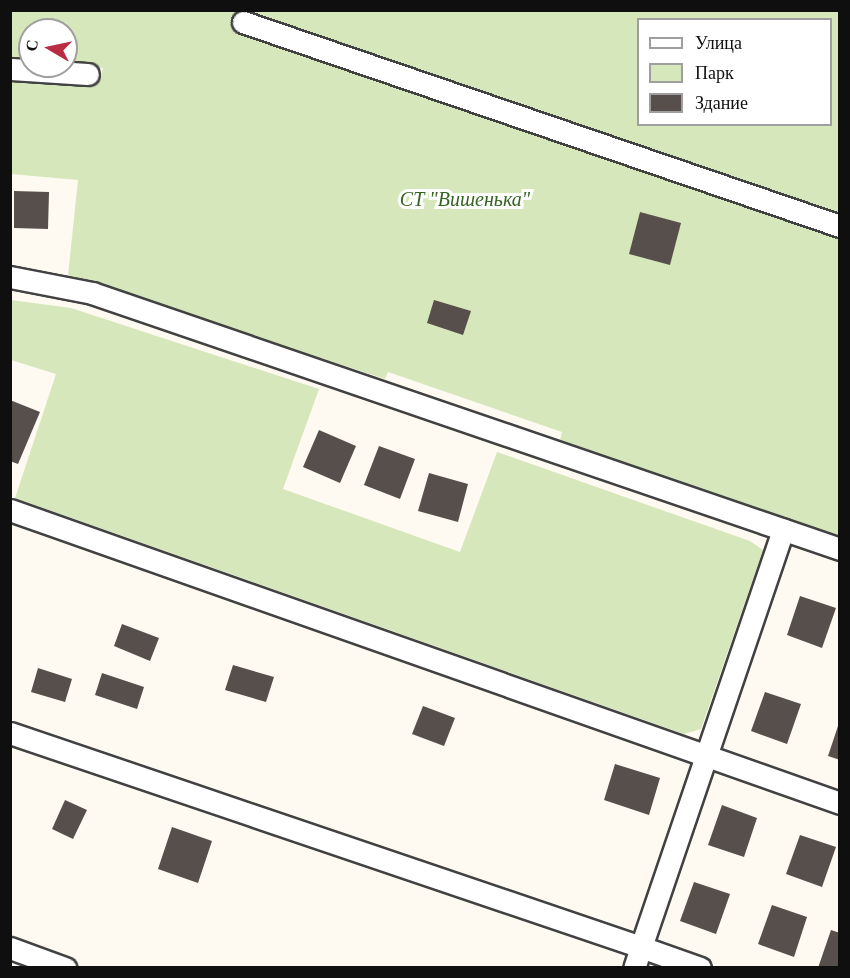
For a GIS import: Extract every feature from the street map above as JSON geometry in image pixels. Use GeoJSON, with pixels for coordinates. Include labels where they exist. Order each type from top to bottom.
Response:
{"type":"FeatureCollection","features":[{"type":"Feature","properties":{"kind":"street"},"geometry":{"type":"LineString","coordinates":[[243,22],[840,226]]}},
{"type":"Feature","properties":{"kind":"street"},"geometry":{"type":"LineString","coordinates":[[10,69],[88,74]]}},
{"type":"Feature","properties":{"kind":"street"},"geometry":{"type":"LineString","coordinates":[[10,277],[92,292],[840,549]]}},
{"type":"Feature","properties":{"kind":"street"},"geometry":{"type":"LineString","coordinates":[[10,510],[840,804]]}},
{"type":"Feature","properties":{"kind":"street"},"geometry":{"type":"LineString","coordinates":[[634,968],[708,758],[783,529]]}},
{"type":"Feature","properties":{"kind":"street"},"geometry":{"type":"LineString","coordinates":[[10,733],[700,968]]}},
{"type":"Feature","properties":{"kind":"street"},"geometry":{"type":"LineString","coordinates":[[10,948],[65,968]]}},
{"type":"Feature","properties":{"kind":"green space","name":"СТ \"Вишенька\""},"geometry":{"type":"Polygon","coordinates":[[[10,11],[839,11],[839,536],[560,440],[562,432],[388,372],[385,379],[68,275],[78,180],[11,174],[11,78],[100,79],[103,68],[78,66],[78,18],[18,18],[18,62],[11,62],[10,11]]]}},
{"type":"Feature","properties":{"kind":"green space"},"geometry":{"type":"Polygon","coordinates":[[[11,300],[71,308],[319,389],[283,489],[460,552],[497,452],[750,541],[763,550],[701,729],[684,734],[15,498],[56,374],[11,360],[11,300]]]}},
{"type":"Feature","properties":{"kind":"building"},"geometry":{"type":"Polygon","coordinates":[[[14,191],[49,192],[48,229],[14,228],[14,191]]]}},
{"type":"Feature","properties":{"kind":"building"},"geometry":{"type":"Polygon","coordinates":[[[640,212],[681,223],[670,265],[629,254],[640,212]]]}},
{"type":"Feature","properties":{"kind":"building"},"geometry":{"type":"Polygon","coordinates":[[[434,300],[471,311],[463,335],[427,323],[434,300]]]}},
{"type":"Feature","properties":{"kind":"building"},"geometry":{"type":"Polygon","coordinates":[[[10,400],[40,412],[18,464],[10,461],[10,400]]]}},
{"type":"Feature","properties":{"kind":"building"},"geometry":{"type":"Polygon","coordinates":[[[319,430],[356,446],[340,483],[303,467],[319,430]]]}},
{"type":"Feature","properties":{"kind":"building"},"geometry":{"type":"Polygon","coordinates":[[[379,446],[415,459],[400,499],[364,485],[379,446]]]}},
{"type":"Feature","properties":{"kind":"building"},"geometry":{"type":"Polygon","coordinates":[[[429,473],[468,484],[458,522],[418,511],[429,473]]]}},
{"type":"Feature","properties":{"kind":"building"},"geometry":{"type":"Polygon","coordinates":[[[800,596],[836,608],[822,648],[787,635],[800,596]]]}},
{"type":"Feature","properties":{"kind":"building"},"geometry":{"type":"Polygon","coordinates":[[[122,624],[159,638],[150,661],[114,646],[122,624]]]}},
{"type":"Feature","properties":{"kind":"building"},"geometry":{"type":"Polygon","coordinates":[[[233,665],[274,677],[266,702],[225,690],[233,665]]]}},
{"type":"Feature","properties":{"kind":"building"},"geometry":{"type":"Polygon","coordinates":[[[38,668],[72,679],[65,702],[31,692],[38,668]]]}},
{"type":"Feature","properties":{"kind":"building"},"geometry":{"type":"Polygon","coordinates":[[[102,673],[144,687],[137,709],[95,695],[102,673]]]}},
{"type":"Feature","properties":{"kind":"building"},"geometry":{"type":"Polygon","coordinates":[[[765,692],[801,704],[787,744],[751,731],[765,692]]]}},
{"type":"Feature","properties":{"kind":"building"},"geometry":{"type":"Polygon","coordinates":[[[423,706],[455,718],[444,746],[412,734],[423,706]]]}},
{"type":"Feature","properties":{"kind":"building"},"geometry":{"type":"Polygon","coordinates":[[[840,723],[840,760],[828,756],[840,723]]]}},
{"type":"Feature","properties":{"kind":"building"},"geometry":{"type":"Polygon","coordinates":[[[615,764],[660,778],[649,815],[604,800],[615,764]]]}},
{"type":"Feature","properties":{"kind":"building"},"geometry":{"type":"Polygon","coordinates":[[[65,800],[87,810],[73,839],[52,829],[65,800]]]}},
{"type":"Feature","properties":{"kind":"building"},"geometry":{"type":"Polygon","coordinates":[[[722,805],[757,818],[744,857],[708,845],[722,805]]]}},
{"type":"Feature","properties":{"kind":"building"},"geometry":{"type":"Polygon","coordinates":[[[172,827],[212,841],[198,883],[158,869],[172,827]]]}},
{"type":"Feature","properties":{"kind":"building"},"geometry":{"type":"Polygon","coordinates":[[[800,835],[836,847],[822,887],[786,874],[800,835]]]}},
{"type":"Feature","properties":{"kind":"building"},"geometry":{"type":"Polygon","coordinates":[[[694,882],[730,894],[716,934],[680,921],[694,882]]]}},
{"type":"Feature","properties":{"kind":"building"},"geometry":{"type":"Polygon","coordinates":[[[772,905],[807,917],[794,957],[758,944],[772,905]]]}},
{"type":"Feature","properties":{"kind":"building"},"geometry":{"type":"Polygon","coordinates":[[[831,930],[840,933],[840,968],[818,968],[831,930]]]}}]}
